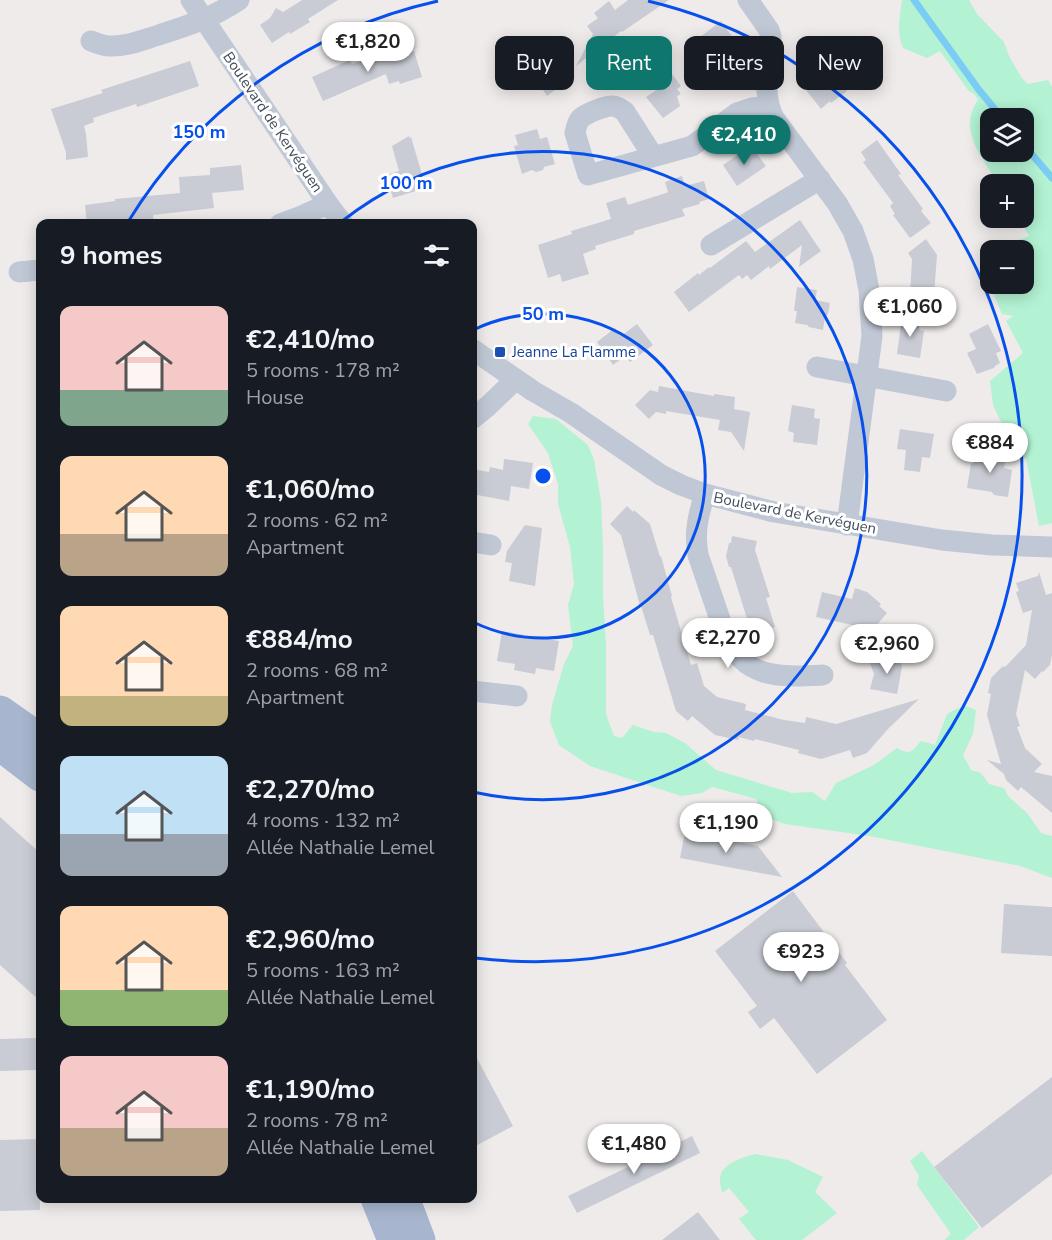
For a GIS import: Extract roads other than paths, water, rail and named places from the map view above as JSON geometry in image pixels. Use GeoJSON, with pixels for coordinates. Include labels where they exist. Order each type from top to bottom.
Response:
{"type":"FeatureCollection","features":[{"type":"Feature","properties":{"kind":"main road"},"geometry":{"type":"LineString","coordinates":[[0,712],[36,737]]}},
{"type":"Feature","properties":{"kind":"main road"},"geometry":{"type":"LineString","coordinates":[[0,744],[36,772]]}},
{"type":"Feature","properties":{"kind":"main road"},"geometry":{"type":"LineString","coordinates":[[379,1203],[394,1240]]}},
{"type":"Feature","properties":{"kind":"main road"},"geometry":{"type":"LineString","coordinates":[[405,1203],[419,1240]]}},
{"type":"Feature","properties":{"kind":"street","name":"Boulevard de Kervéguen"},"geometry":{"type":"LineString","coordinates":[[191,0],[339,219]]}},
{"type":"Feature","properties":{"kind":"street"},"geometry":{"type":"LineString","coordinates":[[91,41],[107,46],[134,43],[204,20],[239,0]]}},
{"type":"Feature","properties":{"kind":"street"},"geometry":{"type":"LineString","coordinates":[[748,0],[769,30],[771,37],[766,83],[768,105],[774,118],[846,217],[858,242],[869,290],[872,328],[847,525]]}},
{"type":"Feature","properties":{"kind":"street"},"geometry":{"type":"LineString","coordinates":[[653,156],[692,146],[737,113],[768,105]]}},
{"type":"Feature","properties":{"kind":"street"},"geometry":{"type":"LineString","coordinates":[[711,245],[819,179]]}},
{"type":"Feature","properties":{"kind":"street"},"geometry":{"type":"LineString","coordinates":[[294,219],[328,204]]}},
{"type":"Feature","properties":{"kind":"street"},"geometry":{"type":"LineString","coordinates":[[19,272],[36,270]]}},
{"type":"Feature","properties":{"kind":"street","name":"Boulevard de Kervéguen"},"geometry":{"type":"LineString","coordinates":[[477,352],[661,475],[705,494],[774,512],[847,525],[969,543],[1052,547]]}},
{"type":"Feature","properties":{"kind":"street"},"geometry":{"type":"LineString","coordinates":[[817,367],[946,391]]}},
{"type":"Feature","properties":{"kind":"street"},"geometry":{"type":"LineString","coordinates":[[477,415],[516,379]]}},
{"type":"Feature","properties":{"kind":"street"},"geometry":{"type":"LineString","coordinates":[[705,494],[696,528],[698,555],[725,634],[737,657],[746,664],[774,674],[823,675]]}},
{"type":"Feature","properties":{"kind":"street"},"geometry":{"type":"LineString","coordinates":[[477,692],[517,696]]}},
{"type":"Feature","properties":{"kind":"waterway"},"geometry":{"type":"LineString","coordinates":[[914,0],[994,108]]}},
{"type":"Feature","properties":{"kind":"waterway"},"geometry":{"type":"LineString","coordinates":[[1034,157],[1052,178]]}},
{"type":"Feature","properties":{"kind":"place","name":"Jeanne La Flamme"},"geometry":{"type":"Point","coordinates":[500,352]}}]}
